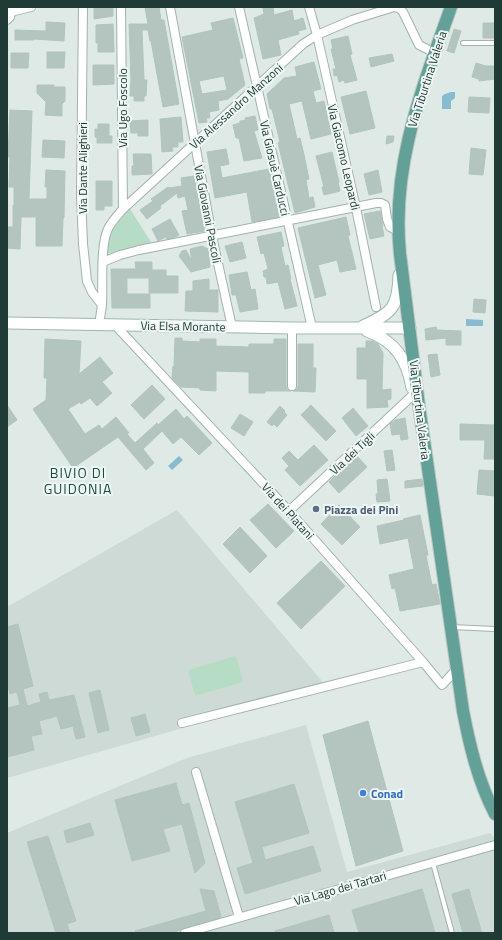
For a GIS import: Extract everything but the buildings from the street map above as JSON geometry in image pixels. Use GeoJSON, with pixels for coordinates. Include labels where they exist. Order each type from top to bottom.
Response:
{"type":"FeatureCollection","features":[{"type":"Feature","properties":{"kind":"main road","name":"Via Tiburtina Valeria"},"geometry":{"type":"LineString","coordinates":[[451,7],[416,107],[407,142],[399,192],[398,229],[400,254],[456,670],[465,724],[474,760],[482,786],[495,814]]}},
{"type":"Feature","properties":{"kind":"street"},"geometry":{"type":"LineString","coordinates":[[7,20],[10,17],[9,10],[31,7]]}},
{"type":"Feature","properties":{"kind":"street","name":"Via Dante Alighieri"},"geometry":{"type":"LineString","coordinates":[[83,7],[81,195],[83,244],[87,281],[92,292],[102,305]]}},
{"type":"Feature","properties":{"kind":"street","name":"Via Ugo Foscolo"},"geometry":{"type":"LineString","coordinates":[[121,7],[123,209]]}},
{"type":"Feature","properties":{"kind":"street","name":"Via Giovanni Pascoli"},"geometry":{"type":"LineString","coordinates":[[170,7],[212,236],[232,327]]}},
{"type":"Feature","properties":{"kind":"street","name":"Via Giosuè Carducci"},"geometry":{"type":"LineString","coordinates":[[240,7],[312,328]]}},
{"type":"Feature","properties":{"kind":"street","name":"Via Giacomo Leopardi"},"geometry":{"type":"LineString","coordinates":[[309,7],[317,35],[356,208],[376,307]]}},
{"type":"Feature","properties":{"kind":"street","name":"Via Alessandro Manzoni"},"geometry":{"type":"LineString","coordinates":[[102,305],[104,242],[107,230],[123,209],[257,88],[303,44],[317,35],[366,15],[389,8],[397,8],[404,14],[419,45],[434,53]]}},
{"type":"Feature","properties":{"kind":"street"},"geometry":{"type":"LineString","coordinates":[[103,262],[120,255],[139,250],[381,203],[386,208],[387,219],[390,227],[398,229]]}},
{"type":"Feature","properties":{"kind":"street","name":"Via Elsa Morante"},"geometry":{"type":"LineString","coordinates":[[359,328],[382,317],[390,311],[394,304],[398,289],[400,254]]}},
{"type":"Feature","properties":{"kind":"street"},"geometry":{"type":"LineString","coordinates":[[99,325],[102,305]]}},
{"type":"Feature","properties":{"kind":"street","name":"Via Elsa Morante"},"geometry":{"type":"LineString","coordinates":[[7,323],[292,328],[410,328]]}},
{"type":"Feature","properties":{"kind":"street","name":"Via dei Platani"},"geometry":{"type":"LineString","coordinates":[[115,325],[289,511],[442,685],[456,670]]}},
{"type":"Feature","properties":{"kind":"street"},"geometry":{"type":"LineString","coordinates":[[292,328],[292,386]]}},
{"type":"Feature","properties":{"kind":"street","name":"Via Elsa Morante"},"geometry":{"type":"LineString","coordinates":[[359,328],[380,336],[395,348],[406,366],[414,394],[420,406]]}},
{"type":"Feature","properties":{"kind":"street","name":"Via dei Tigli"},"geometry":{"type":"LineString","coordinates":[[289,511],[414,394]]}},
{"type":"Feature","properties":{"kind":"street"},"geometry":{"type":"LineString","coordinates":[[182,723],[423,662]]}},
{"type":"Feature","properties":{"kind":"street"},"geometry":{"type":"LineString","coordinates":[[196,772],[239,917]]}},
{"type":"Feature","properties":{"kind":"street","name":"Via Lago dei Tartari"},"geometry":{"type":"LineString","coordinates":[[185,933],[495,845]]}},
{"type":"Feature","properties":{"kind":"lane"},"geometry":{"type":"LineString","coordinates":[[463,42],[495,43]]}},
{"type":"Feature","properties":{"kind":"lane"},"geometry":{"type":"LineString","coordinates":[[450,627],[495,629]]}},
{"type":"Feature","properties":{"kind":"lane"},"geometry":{"type":"LineString","coordinates":[[433,862],[452,933]]}},
{"type":"Feature","properties":{"kind":"shaded area"},"geometry":{"type":"Polygon","coordinates":[[[177,510],[327,687],[7,778],[7,607],[177,510]]]}},
{"type":"Feature","properties":{"kind":"shaded area"},"geometry":{"type":"Polygon","coordinates":[[[306,725],[347,872],[490,833],[495,838],[495,933],[7,933],[7,833],[187,758],[306,725]]]}},
{"type":"Feature","properties":{"kind":"green space"},"geometry":{"type":"Polygon","coordinates":[[[130,209],[153,245],[106,254],[111,229],[130,209]]]}},
{"type":"Feature","properties":{"kind":"green space"},"geometry":{"type":"Polygon","coordinates":[[[236,656],[243,682],[195,696],[188,670],[236,656]]]}},
{"type":"Feature","properties":{"kind":"water"},"geometry":{"type":"Polygon","coordinates":[[[455,92],[455,98],[451,101],[451,109],[442,109],[442,96],[455,92]]]}},
{"type":"Feature","properties":{"kind":"water"},"geometry":{"type":"Polygon","coordinates":[[[466,319],[483,320],[483,326],[466,326],[466,319]]]}},
{"type":"Feature","properties":{"kind":"water"},"geometry":{"type":"Polygon","coordinates":[[[179,456],[183,460],[172,470],[168,466],[179,456]]]}},
{"type":"Feature","properties":{"kind":"place","name":"Piazza dei Pini"},"geometry":{"type":"Point","coordinates":[316,509]}},
{"type":"Feature","properties":{"kind":"place","name":"Conad"},"geometry":{"type":"Point","coordinates":[363,793]}},
{"type":"Feature","properties":{"kind":"district","name":"BIVIO DI GUIDONIA"},"geometry":{"type":"Point","coordinates":[78,480]}}]}
